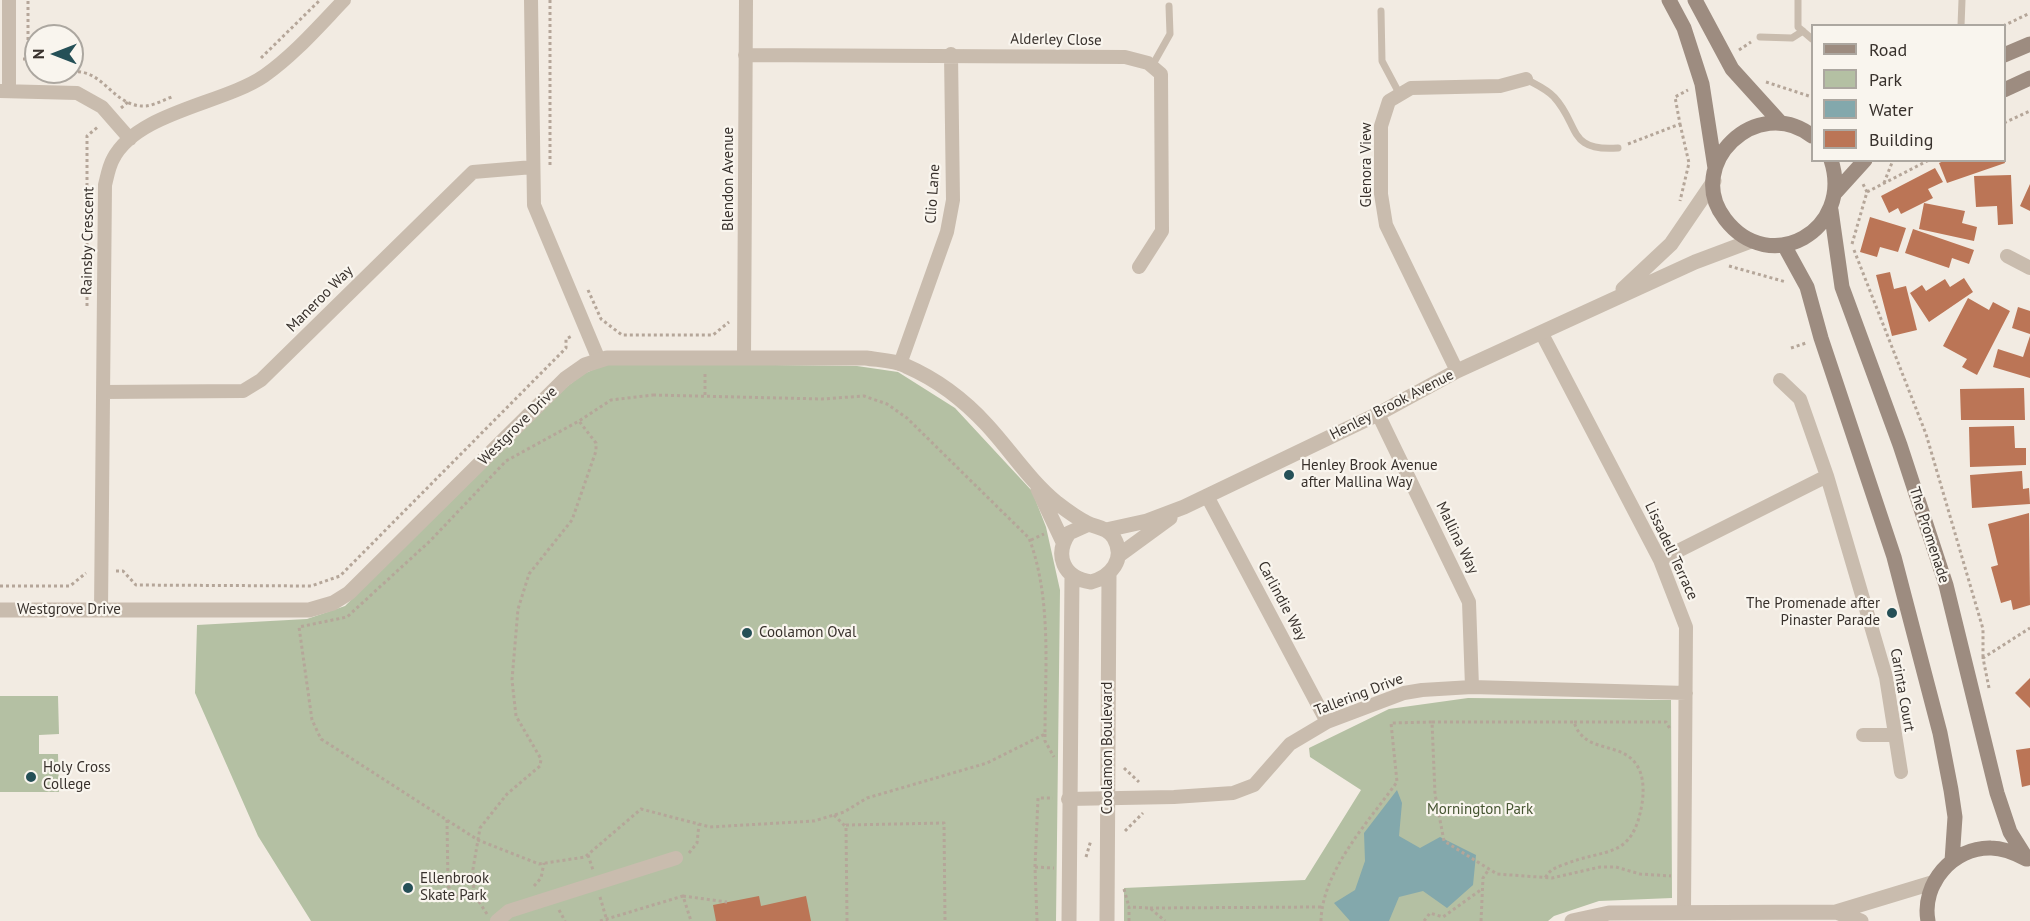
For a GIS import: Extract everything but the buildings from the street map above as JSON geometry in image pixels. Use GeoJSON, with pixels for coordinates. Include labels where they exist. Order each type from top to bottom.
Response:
{"type":"FeatureCollection","features":[{"type":"Feature","properties":{"kind":"main road"},"geometry":{"type":"LineString","coordinates":[[1669,0],[1684,28],[1702,84],[1716,200],[1723,217],[1735,231],[1751,241],[1762,244],[1784,245],[1803,239],[1819,227],[1831,210],[1836,192],[1836,174],[1832,162]]}},
{"type":"Feature","properties":{"kind":"main road"},"geometry":{"type":"LineString","coordinates":[[1695,0],[1732,69],[1780,122]]}},
{"type":"Feature","properties":{"kind":"main road"},"geometry":{"type":"LineString","coordinates":[[2006,54],[2030,44]]}},
{"type":"Feature","properties":{"kind":"main road"},"geometry":{"type":"LineString","coordinates":[[2006,89],[2030,78]]}},
{"type":"Feature","properties":{"kind":"main road"},"geometry":{"type":"LineString","coordinates":[[1714,176],[1721,154],[1732,140],[1746,130],[1762,124],[1780,122],[1810,132]]}},
{"type":"Feature","properties":{"kind":"main road"},"geometry":{"type":"LineString","coordinates":[[1836,192],[1863,162]]}},
{"type":"Feature","properties":{"kind":"main road","name":"The Promenade"},"geometry":{"type":"LineString","coordinates":[[1831,210],[1842,287],[1946,585],[1997,793],[2010,832],[2029,860]]}},
{"type":"Feature","properties":{"kind":"main road"},"geometry":{"type":"LineString","coordinates":[[1784,245],[1807,287],[1821,338],[1894,557],[1940,733],[1951,790],[1955,818],[1952,861]]}},
{"type":"Feature","properties":{"kind":"main road"},"geometry":{"type":"LineString","coordinates":[[1928,921],[1929,898],[1935,882],[1952,861],[1970,852],[1989,848],[2009,850],[2029,860]]}},
{"type":"Feature","properties":{"kind":"street"},"geometry":{"type":"LineString","coordinates":[[9,0],[5,91],[77,93],[102,107],[130,139]]}},
{"type":"Feature","properties":{"kind":"street","name":"Rainsby Crescent"},"geometry":{"type":"LineString","coordinates":[[101,610],[105,185],[113,158],[130,139],[164,117],[238,90],[263,76],[297,49],[344,0]]}},
{"type":"Feature","properties":{"kind":"street"},"geometry":{"type":"LineString","coordinates":[[531,0],[534,205],[599,360]]}},
{"type":"Feature","properties":{"kind":"street","name":"Blendon Avenue"},"geometry":{"type":"LineString","coordinates":[[744,358],[746,0]]}},
{"type":"Feature","properties":{"kind":"street","name":"Alderley Close"},"geometry":{"type":"LineString","coordinates":[[745,55],[951,54],[1125,57],[1152,66]]}},
{"type":"Feature","properties":{"kind":"street","name":"Clio Lane"},"geometry":{"type":"LineString","coordinates":[[900,364],[947,232],[952,200],[951,54]]}},
{"type":"Feature","properties":{"kind":"street"},"geometry":{"type":"LineString","coordinates":[[1140,267],[1162,231],[1161,74],[1152,66]]}},
{"type":"Feature","properties":{"kind":"street"},"geometry":{"type":"LineString","coordinates":[[1399,93],[1411,88],[1500,86],[1526,79]]}},
{"type":"Feature","properties":{"kind":"street","name":"Glenora View"},"geometry":{"type":"LineString","coordinates":[[1399,93],[1389,101],[1381,126],[1381,194],[1386,225],[1457,371]]}},
{"type":"Feature","properties":{"kind":"street","name":"Maneroo Way"},"geometry":{"type":"LineString","coordinates":[[103,392],[243,391],[261,380],[473,172],[533,167]]}},
{"type":"Feature","properties":{"kind":"street","name":"Henley Brook Avenue"},"geometry":{"type":"LineString","coordinates":[[1601,305],[1634,282],[1671,244],[1714,176]]}},
{"type":"Feature","properties":{"kind":"street","name":"Henley Brook Avenue"},"geometry":{"type":"LineString","coordinates":[[1106,530],[1147,521],[1184,507],[1378,414],[1457,371],[1695,262],[1751,241]]}},
{"type":"Feature","properties":{"kind":"street"},"geometry":{"type":"LineString","coordinates":[[2007,256],[2030,268]]}},
{"type":"Feature","properties":{"kind":"street","name":"Lissadell Terrace"},"geometry":{"type":"LineString","coordinates":[[1542,334],[1660,560],[1686,627],[1686,693],[1678,870],[1684,911]]}},
{"type":"Feature","properties":{"kind":"street","name":"Westgrove Drive"},"geometry":{"type":"LineString","coordinates":[[0,610],[309,610],[333,603],[349,593],[565,379],[585,365],[607,358],[866,358],[900,364],[950,391],[986,424],[1035,484],[1063,542]]}},
{"type":"Feature","properties":{"kind":"street","name":"Carinta Court"},"geometry":{"type":"LineString","coordinates":[[1780,380],[1794,390],[1800,399],[1827,476],[1886,677],[1893,735],[1901,772]]}},
{"type":"Feature","properties":{"kind":"street","name":"Mallina Way"},"geometry":{"type":"LineString","coordinates":[[1378,414],[1468,602],[1472,687]]}},
{"type":"Feature","properties":{"kind":"street"},"geometry":{"type":"LineString","coordinates":[[1660,560],[1827,476]]}},
{"type":"Feature","properties":{"kind":"street","name":"Westgrove Drive"},"geometry":{"type":"LineString","coordinates":[[1035,484],[1089,524]]}},
{"type":"Feature","properties":{"kind":"street","name":"Carlindie Way"},"geometry":{"type":"LineString","coordinates":[[1207,496],[1327,722]]}},
{"type":"Feature","properties":{"kind":"street","name":"Henley Brook Avenue"},"geometry":{"type":"LineString","coordinates":[[1118,556],[1184,507]]}},
{"type":"Feature","properties":{"kind":"street"},"geometry":{"type":"LineString","coordinates":[[1069,921],[1068,841],[1061,798],[1072,576],[1062,560],[1063,542],[1078,527],[1089,524],[1106,530],[1113,537],[1118,556],[1109,574],[1091,582],[1072,576]]}},
{"type":"Feature","properties":{"kind":"street","name":"Coolamon Boulevard"},"geometry":{"type":"LineString","coordinates":[[1107,921],[1109,574]]}},
{"type":"Feature","properties":{"kind":"street","name":"Tallering Drive"},"geometry":{"type":"LineString","coordinates":[[1061,798],[1144,798],[1233,793],[1254,785],[1290,744],[1327,722],[1404,693],[1442,687],[1472,687],[1686,693]]}},
{"type":"Feature","properties":{"kind":"street"},"geometry":{"type":"LineString","coordinates":[[1863,735],[1893,735]]}},
{"type":"Feature","properties":{"kind":"street"},"geometry":{"type":"LineString","coordinates":[[493,918],[676,858]]}},
{"type":"Feature","properties":{"kind":"street"},"geometry":{"type":"LineString","coordinates":[[1572,921],[1609,913],[1836,912],[1935,882]]}},
{"type":"Feature","properties":{"kind":"street"},"geometry":{"type":"LineString","coordinates":[[1836,912],[1861,921]]}},
{"type":"Feature","properties":{"kind":"lane"},"geometry":{"type":"LineString","coordinates":[[1798,0],[1798,27],[1811,38]]}},
{"type":"Feature","properties":{"kind":"lane"},"geometry":{"type":"LineString","coordinates":[[1961,24],[1962,0]]}},
{"type":"Feature","properties":{"kind":"lane"},"geometry":{"type":"LineString","coordinates":[[1152,66],[1170,34],[1169,6]]}},
{"type":"Feature","properties":{"kind":"lane"},"geometry":{"type":"LineString","coordinates":[[1381,10],[1382,62],[1399,93]]}},
{"type":"Feature","properties":{"kind":"lane"},"geometry":{"type":"LineString","coordinates":[[1760,37],[1792,38],[1803,31]]}},
{"type":"Feature","properties":{"kind":"lane"},"geometry":{"type":"LineString","coordinates":[[1526,79],[1554,96],[1579,138],[1586,145],[1595,149],[1618,148]]}},
{"type":"Feature","properties":{"kind":"path"},"geometry":{"type":"LineString","coordinates":[[257,62],[320,0]]}},
{"type":"Feature","properties":{"kind":"path"},"geometry":{"type":"LineString","coordinates":[[550,0],[550,174]]}},
{"type":"Feature","properties":{"kind":"path"},"geometry":{"type":"LineString","coordinates":[[2006,24],[2030,13]]}},
{"type":"Feature","properties":{"kind":"path"},"geometry":{"type":"LineString","coordinates":[[1737,51],[1760,37]]}},
{"type":"Feature","properties":{"kind":"path"},"geometry":{"type":"LineString","coordinates":[[1732,69],[1742,61],[1734,45]]}},
{"type":"Feature","properties":{"kind":"path"},"geometry":{"type":"LineString","coordinates":[[84,71],[98,78],[120,100],[128,102],[146,106],[180,94]]}},
{"type":"Feature","properties":{"kind":"path"},"geometry":{"type":"LineString","coordinates":[[1762,81],[1811,97]]}},
{"type":"Feature","properties":{"kind":"path"},"geometry":{"type":"LineString","coordinates":[[1618,148],[1680,124],[1675,97],[1702,84]]}},
{"type":"Feature","properties":{"kind":"path"},"geometry":{"type":"LineString","coordinates":[[87,313],[87,136],[128,102]]}},
{"type":"Feature","properties":{"kind":"path"},"geometry":{"type":"LineString","coordinates":[[2006,122],[2030,111]]}},
{"type":"Feature","properties":{"kind":"path"},"geometry":{"type":"LineString","coordinates":[[1884,183],[1892,162]]}},
{"type":"Feature","properties":{"kind":"path"},"geometry":{"type":"LineString","coordinates":[[1925,162],[1867,192],[1852,246],[1926,434],[1983,629],[1983,658],[1990,693]]}},
{"type":"Feature","properties":{"kind":"path"},"geometry":{"type":"LineString","coordinates":[[587,289],[605,322],[622,335],[713,335],[731,321]]}},
{"type":"Feature","properties":{"kind":"path"},"geometry":{"type":"LineString","coordinates":[[0,586],[70,586],[87,572],[123,571],[136,585],[311,586],[340,576],[566,348],[566,339],[605,322]]}},
{"type":"Feature","properties":{"kind":"path"},"geometry":{"type":"LineString","coordinates":[[653,394],[822,399],[864,396],[887,404],[907,418],[949,457],[1029,538],[1038,563],[1043,595],[1045,734],[987,763],[867,798],[834,815],[813,821],[710,827],[641,809],[585,857],[539,864],[478,840],[321,739],[312,720],[299,627],[347,617],[430,541],[506,460],[579,421],[611,400],[653,394]]}},
{"type":"Feature","properties":{"kind":"path"},"geometry":{"type":"LineString","coordinates":[[493,918],[476,898],[473,868],[480,828],[507,794],[540,766],[541,759],[516,716],[512,680],[513,642],[518,609],[529,574],[572,520],[596,451],[596,443],[579,421]]}},
{"type":"Feature","properties":{"kind":"path"},"geometry":{"type":"LineString","coordinates":[[1983,658],[2030,628]]}},
{"type":"Feature","properties":{"kind":"path"},"geometry":{"type":"LineString","coordinates":[[1432,722],[1435,794],[1444,842],[1497,874],[1545,878],[1600,867],[1616,867],[1665,877],[1678,870]]}},
{"type":"Feature","properties":{"kind":"path"},"geometry":{"type":"LineString","coordinates":[[1545,878],[1550,870],[1574,860],[1616,850],[1627,843],[1637,828],[1640,814],[1643,781],[1636,764],[1624,754],[1593,744],[1584,738],[1574,722]]}},
{"type":"Feature","properties":{"kind":"path"},"geometry":{"type":"LineString","coordinates":[[1321,921],[1321,907],[1331,878],[1397,782],[1391,723],[1666,722],[1671,730]]}},
{"type":"Feature","properties":{"kind":"path"},"geometry":{"type":"LineString","coordinates":[[1068,841],[1125,841],[1125,830],[1145,811],[1144,788],[1123,768],[1123,757]]}},
{"type":"Feature","properties":{"kind":"path"},"geometry":{"type":"LineString","coordinates":[[1037,921],[1035,867],[1038,798],[1061,798]]}},
{"type":"Feature","properties":{"kind":"path"},"geometry":{"type":"LineString","coordinates":[[834,815],[846,827],[847,921]]}},
{"type":"Feature","properties":{"kind":"path"},"geometry":{"type":"LineString","coordinates":[[447,820],[448,886],[455,896],[476,898]]}},
{"type":"Feature","properties":{"kind":"path"},"geometry":{"type":"LineString","coordinates":[[846,827],[944,823],[945,921]]}},
{"type":"Feature","properties":{"kind":"path"},"geometry":{"type":"LineString","coordinates":[[676,858],[685,856],[695,847],[699,824]]}},
{"type":"Feature","properties":{"kind":"path"},"geometry":{"type":"LineString","coordinates":[[1085,865],[1091,840]]}},
{"type":"Feature","properties":{"kind":"path"},"geometry":{"type":"LineString","coordinates":[[1035,867],[1054,868]]}},
{"type":"Feature","properties":{"kind":"path"},"geometry":{"type":"LineString","coordinates":[[1481,921],[1483,878],[1490,869]]}},
{"type":"Feature","properties":{"kind":"path"},"geometry":{"type":"LineString","coordinates":[[1665,877],[1678,870]]}},
{"type":"Feature","properties":{"kind":"path"},"geometry":{"type":"LineString","coordinates":[[1124,881],[1129,921]]}},
{"type":"Feature","properties":{"kind":"path"},"geometry":{"type":"LineString","coordinates":[[1424,921],[1430,913],[1443,917],[1482,889]]}},
{"type":"Feature","properties":{"kind":"path"},"geometry":{"type":"LineString","coordinates":[[683,896],[691,921]]}},
{"type":"Feature","properties":{"kind":"path"},"geometry":{"type":"LineString","coordinates":[[600,921],[683,896],[728,902]]}},
{"type":"Feature","properties":{"kind":"path"},"geometry":{"type":"LineString","coordinates":[[1129,908],[1321,907]]}},
{"type":"Feature","properties":{"kind":"path"},"geometry":{"type":"LineString","coordinates":[[1150,908],[1165,921]]}},
{"type":"Feature","properties":{"kind":"green space"},"geometry":{"type":"Polygon","coordinates":[[[609,363],[857,366],[898,372],[955,408],[1032,491],[1046,527],[1060,590],[1056,921],[311,921],[258,836],[195,693],[197,625],[307,619],[345,606],[564,389],[583,374],[609,363]]]}},
{"type":"Feature","properties":{"kind":"green space"},"geometry":{"type":"Polygon","coordinates":[[[0,696],[58,696],[59,734],[39,735],[39,754],[58,754],[59,792],[0,792],[0,696]]]}},
{"type":"Feature","properties":{"kind":"green space","name":"Mornington Park"},"geometry":{"type":"Polygon","coordinates":[[[1468,698],[1671,700],[1672,898],[1599,901],[1554,916],[1548,921],[1124,921],[1124,888],[1305,880],[1361,790],[1310,757],[1309,748],[1389,709],[1468,698]]]}},
{"type":"Feature","properties":{"kind":"water"},"geometry":{"type":"Polygon","coordinates":[[[1397,790],[1402,803],[1399,836],[1420,848],[1440,837],[1476,855],[1473,885],[1447,908],[1423,891],[1399,897],[1389,921],[1350,921],[1334,903],[1355,890],[1365,861],[1364,833],[1397,790]]]}},
{"type":"Feature","properties":{"kind":"place","name":"Henley Brook Avenue after Mallina Way"},"geometry":{"type":"Point","coordinates":[1289,475]}},
{"type":"Feature","properties":{"kind":"place","name":"The Promenade after Pinaster Parade"},"geometry":{"type":"Point","coordinates":[1892,613]}},
{"type":"Feature","properties":{"kind":"place","name":"Coolamon Oval"},"geometry":{"type":"Point","coordinates":[747,633]}},
{"type":"Feature","properties":{"kind":"place","name":"Holy Cross College"},"geometry":{"type":"Point","coordinates":[31,777]}},
{"type":"Feature","properties":{"kind":"place","name":"Ellenbrook Skate Park"},"geometry":{"type":"Point","coordinates":[408,888]}}]}
